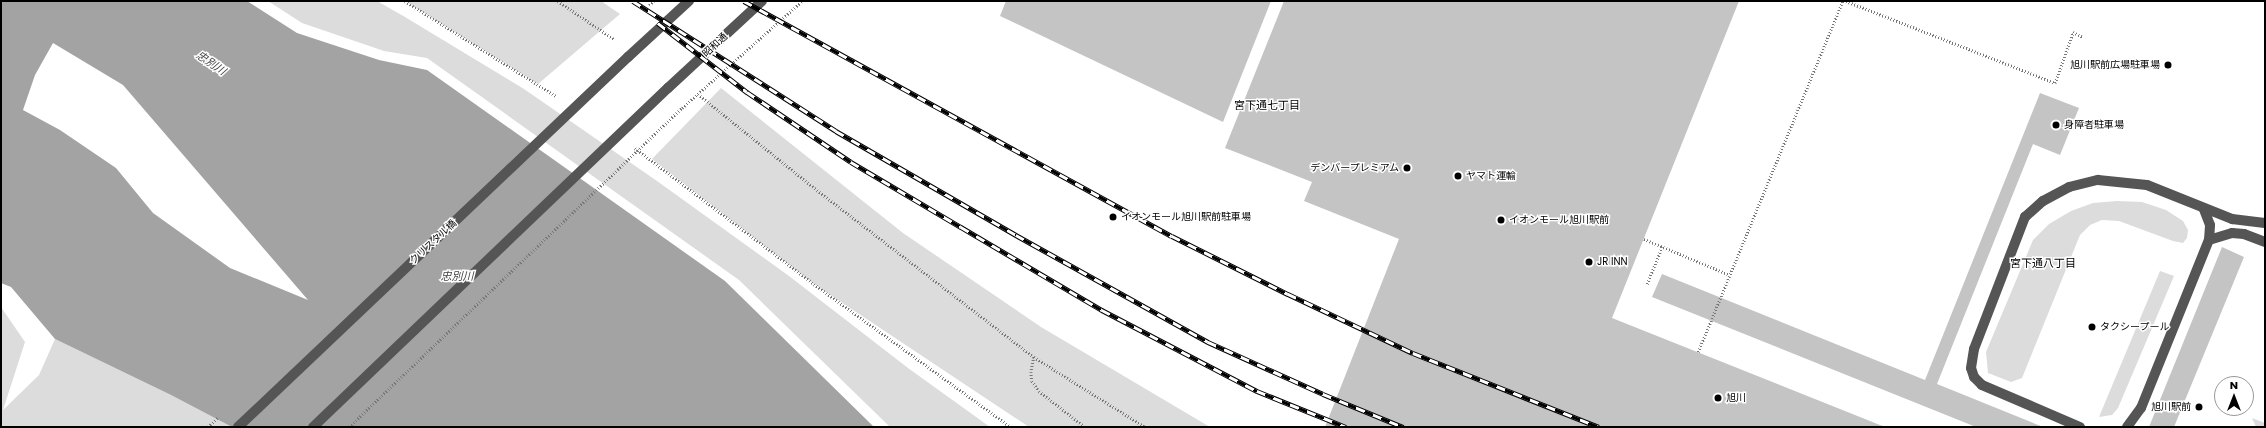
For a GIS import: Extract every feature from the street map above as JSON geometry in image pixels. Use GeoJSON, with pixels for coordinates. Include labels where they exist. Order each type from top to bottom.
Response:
{"type":"FeatureCollection","features":[{"type":"Feature","properties":{"kind":"street","name":"クリスタル橋"},"geometry":{"type":"LineString","coordinates":[[238,427],[689,1]]}},
{"type":"Feature","properties":{"kind":"street","name":"昭和通"},"geometry":{"type":"LineString","coordinates":[[313,427],[668,88],[762,1]]}},
{"type":"Feature","properties":{"kind":"street"},"geometry":{"type":"LineString","coordinates":[[2080,427],[1982,385],[1974,377],[1971,368],[1974,349],[2025,218],[2043,201],[2069,187],[2098,180],[2147,185],[2179,197],[2204,209],[2232,218],[2265,223]]}},
{"type":"Feature","properties":{"kind":"street"},"geometry":{"type":"LineString","coordinates":[[2127,427],[2141,408],[2209,240],[2210,225],[2204,209]]}},
{"type":"Feature","properties":{"kind":"street"},"geometry":{"type":"LineString","coordinates":[[2209,240],[2232,233],[2244,234],[2265,242]]}},
{"type":"Feature","properties":{"kind":"path"},"geometry":{"type":"LineString","coordinates":[[406,1],[557,97]]}},
{"type":"Feature","properties":{"kind":"path"},"geometry":{"type":"LineString","coordinates":[[558,1],[614,39]]}},
{"type":"Feature","properties":{"kind":"path"},"geometry":{"type":"LineString","coordinates":[[349,427],[682,108],[802,1]]}},
{"type":"Feature","properties":{"kind":"path"},"geometry":{"type":"LineString","coordinates":[[1698,352],[1843,1]]}},
{"type":"Feature","properties":{"kind":"path"},"geometry":{"type":"LineString","coordinates":[[1846,1],[2055,83],[2073,32],[2083,37]]}},
{"type":"Feature","properties":{"kind":"path"},"geometry":{"type":"LineString","coordinates":[[698,94],[817,190],[1034,357],[1146,427]]}},
{"type":"Feature","properties":{"kind":"path"},"geometry":{"type":"LineString","coordinates":[[633,147],[814,284],[1010,427]]}},
{"type":"Feature","properties":{"kind":"path"},"geometry":{"type":"LineString","coordinates":[[1644,239],[1730,275]]}},
{"type":"Feature","properties":{"kind":"path"},"geometry":{"type":"LineString","coordinates":[[1647,284],[1662,247]]}},
{"type":"Feature","properties":{"kind":"path"},"geometry":{"type":"LineString","coordinates":[[1034,357],[1031,372],[1032,381],[1039,391],[1085,427]]}},
{"type":"Feature","properties":{"kind":"shaded area"},"geometry":{"type":"Polygon","coordinates":[[[268,1],[377,1],[405,17],[524,89],[657,181],[789,276],[908,368],[990,427],[890,427],[739,280],[427,58],[384,51],[302,23],[268,1]]]}},
{"type":"Feature","properties":{"kind":"shaded area"},"geometry":{"type":"Polygon","coordinates":[[[405,1],[601,1],[620,14],[538,84],[405,1]]]}},
{"type":"Feature","properties":{"kind":"shaded area"},"geometry":{"type":"Polygon","coordinates":[[[721,88],[903,233],[1041,327],[1210,427],[1029,427],[814,284],[652,159],[721,88]]]}},
{"type":"Feature","properties":{"kind":"shaded area"},"geometry":{"type":"Polygon","coordinates":[[[2117,201],[2142,202],[2166,210],[2183,221],[2188,230],[2187,238],[2183,243],[2173,241],[2119,221],[2102,220],[2090,225],[2080,235],[2022,378],[2011,382],[1988,373],[1986,352],[2033,240],[2049,224],[2071,211],[2093,203],[2117,201]]]}},
{"type":"Feature","properties":{"kind":"shaded area"},"geometry":{"type":"Polygon","coordinates":[[[2160,271],[2174,276],[2118,408],[2112,415],[2099,417],[2160,271]]]}},
{"type":"Feature","properties":{"kind":"shaded area"},"geometry":{"type":"Polygon","coordinates":[[[1,307],[25,342],[3,410],[39,375],[55,339],[171,395],[232,427],[1,427],[1,307]]]}},
{"type":"Feature","properties":{"kind":"shaded area"},"geometry":{"type":"Polygon","coordinates":[[[2252,418],[2265,423],[2265,427],[2256,427],[2252,418]]]}},
{"type":"Feature","properties":{"kind":"water","name":"忠別川"},"geometry":{"type":"Polygon","coordinates":[[[1,1],[247,1],[297,33],[379,60],[427,70],[725,281],[874,427],[232,427],[171,395],[55,339],[11,287],[1,283],[1,1]],[[53,43],[35,75],[23,110],[60,130],[116,168],[153,213],[230,268],[308,300],[123,85],[53,43]]]}},
{"type":"Feature","properties":{"kind":"building"},"geometry":{"type":"Polygon","coordinates":[[[1006,1],[1271,1],[1223,122],[1000,16],[1006,1]]]}},
{"type":"Feature","properties":{"kind":"building","name":"イオンモール旭川駅前"},"geometry":{"type":"Polygon","coordinates":[[[1284,1],[1739,1],[1612,318],[1885,427],[1325,427],[1399,239],[1304,201],[1312,182],[1225,148],[1284,1]]]}},
{"type":"Feature","properties":{"kind":"building"},"geometry":{"type":"Polygon","coordinates":[[[2040,93],[2079,108],[2060,155],[2033,144],[1937,384],[2043,427],[1976,427],[1652,297],[1662,274],[1925,380],[2040,93]]]}},
{"type":"Feature","properties":{"kind":"building"},"geometry":{"type":"Polygon","coordinates":[[[2222,247],[2244,257],[2174,427],[2149,427],[2222,247]]]}},
{"type":"Feature","properties":{"kind":"railway"},"geometry":{"type":"LineString","coordinates":[[633,1],[836,131],[1016,235],[1208,342],[1323,394],[1403,427]]}},
{"type":"Feature","properties":{"kind":"railway"},"geometry":{"type":"LineString","coordinates":[[744,1],[1172,236],[1288,294],[1413,353],[1599,427]]}},
{"type":"Feature","properties":{"kind":"railway"},"geometry":{"type":"LineString","coordinates":[[658,23],[747,92],[851,162],[1102,310],[1257,391],[1346,427]]}},
{"type":"Feature","properties":{"kind":"place","name":"旭川駅前広場駐車場"},"geometry":{"type":"Point","coordinates":[2168,65]}},
{"type":"Feature","properties":{"kind":"place","name":"身障者駐車場"},"geometry":{"type":"Point","coordinates":[2056,125]}},
{"type":"Feature","properties":{"kind":"place","name":"デンバープレミアム"},"geometry":{"type":"Point","coordinates":[1407,168]}},
{"type":"Feature","properties":{"kind":"place","name":"ヤマト運輸"},"geometry":{"type":"Point","coordinates":[1458,176]}},
{"type":"Feature","properties":{"kind":"place","name":"イオンモール旭川駅前駐車場"},"geometry":{"type":"Point","coordinates":[1113,217]}},
{"type":"Feature","properties":{"kind":"place","name":"イオンモール旭川駅前"},"geometry":{"type":"Point","coordinates":[1501,220]}},
{"type":"Feature","properties":{"kind":"place","name":"JR INN"},"geometry":{"type":"Point","coordinates":[1589,262]}},
{"type":"Feature","properties":{"kind":"place","name":"タクシープール"},"geometry":{"type":"Point","coordinates":[2092,327]}},
{"type":"Feature","properties":{"kind":"place","name":"旭川"},"geometry":{"type":"Point","coordinates":[1718,398]}},
{"type":"Feature","properties":{"kind":"place","name":"旭川駅前"},"geometry":{"type":"Point","coordinates":[2199,407]}},
{"type":"Feature","properties":{"kind":"district","name":"宮下通七丁目"},"geometry":{"type":"Point","coordinates":[1267,105]}},
{"type":"Feature","properties":{"kind":"district","name":"宮下通八丁目"},"geometry":{"type":"Point","coordinates":[2043,263]}}]}
